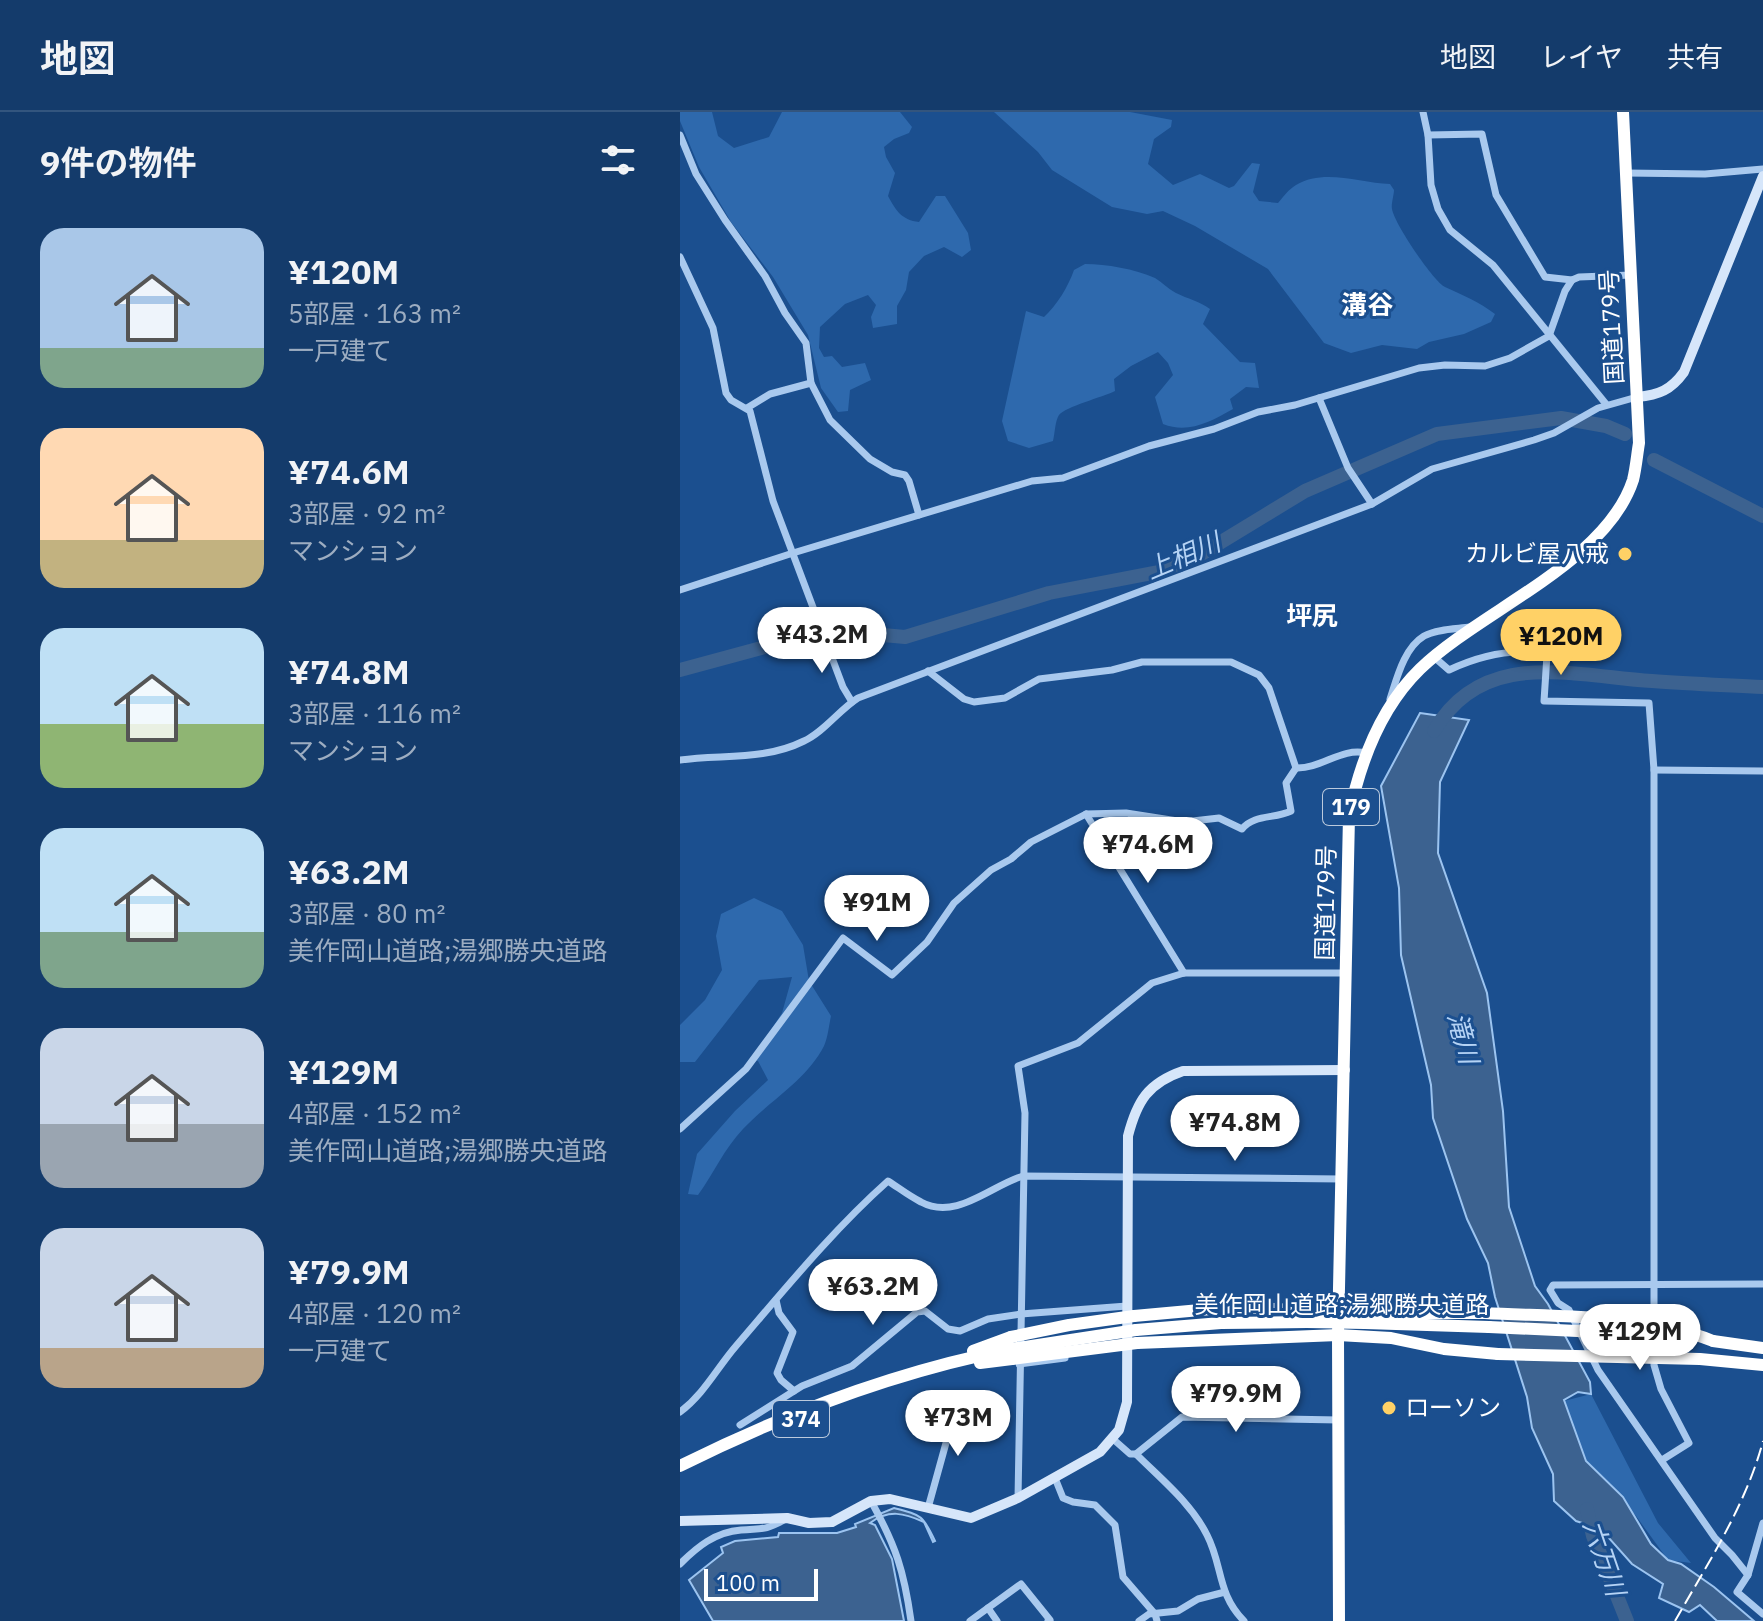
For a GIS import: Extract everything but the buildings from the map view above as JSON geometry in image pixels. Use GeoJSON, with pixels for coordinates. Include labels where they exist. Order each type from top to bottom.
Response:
{"type":"FeatureCollection","features":[{"type":"Feature","properties":{"kind":"highway","name":"国道179号"},"geometry":{"type":"LineString","coordinates":[[1338,1621],[1338,1335],[1349,816],[1366,753],[1387,710],[1419,670],[1472,627],[1561,569],[1592,541],[1618,507],[1633,480],[1639,443],[1623,112]]}},
{"type":"Feature","properties":{"kind":"highway"},"geometry":{"type":"LineString","coordinates":[[1013,1352],[1069,1325],[1130,1311],[1233,1307],[1362,1313],[1485,1313],[1641,1324],[1687,1331],[1713,1341]]}},
{"type":"Feature","properties":{"kind":"highway","name":"美作岡山道路;湯郷勝央道路"},"geometry":{"type":"LineString","coordinates":[[680,1466],[809,1407],[870,1384],[1013,1352],[1133,1341],[1221,1323],[1365,1323],[1641,1334],[1763,1348]]}},
{"type":"Feature","properties":{"kind":"highway"},"geometry":{"type":"LineString","coordinates":[[1133,1341],[1338,1335],[1391,1338],[1444,1349],[1498,1354],[1700,1359],[1763,1365]]}},
{"type":"Feature","properties":{"kind":"highway","name":"美作岡山道路;湯郷勝央道路"},"geometry":{"type":"LineString","coordinates":[[680,1474],[775,1429],[929,1370]]}},
{"type":"Feature","properties":{"kind":"street"},"geometry":{"type":"LineString","coordinates":[[1423,112],[1428,135],[1428,171],[1442,219],[1455,236],[1493,265],[1606,404]]}},
{"type":"Feature","properties":{"kind":"street"},"geometry":{"type":"LineString","coordinates":[[1428,135],[1482,134],[1492,187],[1545,277],[1572,280],[1631,275]]}},
{"type":"Feature","properties":{"kind":"street"},"geometry":{"type":"LineString","coordinates":[[680,135],[696,174],[806,343],[811,383],[830,420],[870,459],[892,472],[905,475],[919,515]]}},
{"type":"Feature","properties":{"kind":"street"},"geometry":{"type":"LineString","coordinates":[[1625,173],[1705,174],[1763,169]]}},
{"type":"Feature","properties":{"kind":"street"},"geometry":{"type":"LineString","coordinates":[[680,760],[761,754],[801,743],[852,702],[928,671],[1372,504],[1432,469],[1534,440],[1606,404],[1662,393],[1675,385],[1684,372],[1763,176]]}},
{"type":"Feature","properties":{"kind":"street"},"geometry":{"type":"LineString","coordinates":[[680,257],[713,328],[726,393],[731,400],[747,408],[756,427],[765,476],[819,625],[852,702]]}},
{"type":"Feature","properties":{"kind":"street"},"geometry":{"type":"LineString","coordinates":[[680,590],[1032,481],[1063,478],[1149,446],[1214,429],[1258,412],[1319,398],[1419,368],[1485,366],[1510,358],[1549,336],[1572,280]]}},
{"type":"Feature","properties":{"kind":"street"},"geometry":{"type":"LineString","coordinates":[[747,408],[770,394],[811,383]]}},
{"type":"Feature","properties":{"kind":"street"},"geometry":{"type":"LineString","coordinates":[[1319,398],[1350,471],[1372,504]]}},
{"type":"Feature","properties":{"kind":"street"},"geometry":{"type":"LineString","coordinates":[[1387,710],[1404,662],[1424,636],[1472,627]]}},
{"type":"Feature","properties":{"kind":"street"},"geometry":{"type":"LineString","coordinates":[[1434,657],[1449,670],[1469,661],[1529,651],[1547,655],[1544,701],[1649,703],[1654,770],[1654,1365],[1661,1389],[1689,1443],[1662,1460]]}},
{"type":"Feature","properties":{"kind":"street"},"geometry":{"type":"LineString","coordinates":[[928,671],[964,699],[974,702],[1005,698],[1039,679],[1112,670],[1142,662],[1231,662],[1259,675],[1269,688],[1296,768]]}},
{"type":"Feature","properties":{"kind":"street"},"geometry":{"type":"LineString","coordinates":[[680,1129],[746,1069],[843,938],[892,975],[927,942],[954,903],[991,870],[1011,859],[1031,842],[1086,814],[1126,813],[1184,822],[1219,818],[1242,829],[1247,822],[1291,811],[1286,783],[1296,768],[1318,765],[1353,751],[1366,753]]}},
{"type":"Feature","properties":{"kind":"street"},"geometry":{"type":"LineString","coordinates":[[1654,770],[1763,771]]}},
{"type":"Feature","properties":{"kind":"street"},"geometry":{"type":"LineString","coordinates":[[1086,814],[1184,973]]}},
{"type":"Feature","properties":{"kind":"street"},"geometry":{"type":"LineString","coordinates":[[1018,1498],[1013,1352],[1021,1314],[1025,1113],[1018,1066],[1078,1043],[1152,983],[1184,973],[1347,973]]}},
{"type":"Feature","properties":{"kind":"street"},"geometry":{"type":"LineString","coordinates":[[680,1521],[787,1518],[809,1523],[832,1522],[871,1501],[890,1499],[971,1518],[1018,1498],[1100,1452],[1113,1439],[1127,1402],[1133,1341],[1128,1136],[1135,1110],[1149,1090],[1169,1076],[1183,1071],[1345,1070]]}},
{"type":"Feature","properties":{"kind":"street"},"geometry":{"type":"LineString","coordinates":[[680,1412],[705,1388],[728,1356],[858,1207],[888,1181],[923,1204],[947,1209],[1023,1176],[1342,1179]]}},
{"type":"Feature","properties":{"kind":"street"},"geometry":{"type":"LineString","coordinates":[[1748,1575],[1715,1538],[1598,1370],[1569,1310],[1552,1297],[1550,1287],[1652,1282],[1763,1284]]}},
{"type":"Feature","properties":{"kind":"street"},"geometry":{"type":"LineString","coordinates":[[776,1300],[779,1313],[793,1332],[777,1373],[794,1391]]}},
{"type":"Feature","properties":{"kind":"street"},"geometry":{"type":"LineString","coordinates":[[1569,1310],[1653,1320]]}},
{"type":"Feature","properties":{"kind":"street"},"geometry":{"type":"LineString","coordinates":[[740,1425],[794,1391],[852,1366],[917,1312],[925,1311],[948,1329],[960,1331],[988,1319],[1021,1314],[1130,1311]]}},
{"type":"Feature","properties":{"kind":"street"},"geometry":{"type":"LineString","coordinates":[[1013,1352],[1133,1341]]}},
{"type":"Feature","properties":{"kind":"street"},"geometry":{"type":"LineString","coordinates":[[1590,1351],[1654,1351]]}},
{"type":"Feature","properties":{"kind":"street"},"geometry":{"type":"LineString","coordinates":[[928,1508],[956,1398]]}},
{"type":"Feature","properties":{"kind":"street"},"geometry":{"type":"LineString","coordinates":[[1113,1439],[1130,1454],[1136,1454],[1182,1417],[1339,1420]]}},
{"type":"Feature","properties":{"kind":"street"},"geometry":{"type":"LineString","coordinates":[[1136,1454],[1183,1502],[1208,1535],[1231,1608],[1244,1621]]}},
{"type":"Feature","properties":{"kind":"street"},"geometry":{"type":"LineString","coordinates":[[1055,1478],[1063,1498],[1095,1505],[1115,1525],[1123,1577],[1156,1618]]}},
{"type":"Feature","properties":{"kind":"street"},"geometry":{"type":"LineString","coordinates":[[871,1501],[905,1575],[911,1621]]}},
{"type":"Feature","properties":{"kind":"street"},"geometry":{"type":"LineString","coordinates":[[680,1564],[699,1545],[715,1537],[738,1530],[767,1530],[787,1518]]}},
{"type":"Feature","properties":{"kind":"street"},"geometry":{"type":"LineString","coordinates":[[1763,1523],[1748,1575],[1737,1592],[1763,1614]]}},
{"type":"Feature","properties":{"kind":"street"},"geometry":{"type":"LineString","coordinates":[[970,1621],[1021,1584],[1048,1621]]}},
{"type":"Feature","properties":{"kind":"street"},"geometry":{"type":"LineString","coordinates":[[1139,1621],[1149,1614],[1156,1618],[1178,1611],[1198,1599],[1225,1592]]}},
{"type":"Feature","properties":{"kind":"street"},"geometry":{"type":"LineString","coordinates":[[988,1608],[997,1621]]}},
{"type":"Feature","properties":{"kind":"shaded area"},"geometry":{"type":"Polygon","coordinates":[[[680,112],[712,112],[718,136],[734,148],[769,137],[782,112],[900,112],[912,127],[909,133],[884,147],[895,173],[888,196],[900,214],[919,222],[936,196],[945,196],[968,233],[971,250],[962,257],[944,247],[924,256],[909,272],[906,290],[897,306],[897,324],[873,328],[871,317],[876,305],[868,295],[845,304],[820,327],[819,348],[824,357],[832,356],[842,367],[865,363],[871,380],[850,390],[848,411],[838,412],[821,388],[808,335],[773,277],[731,222],[699,167],[680,121],[680,112]]]}},
{"type":"Feature","properties":{"kind":"shaded area"},"geometry":{"type":"Polygon","coordinates":[[[994,112],[1130,112],[1172,120],[1171,127],[1154,139],[1148,164],[1173,185],[1200,174],[1229,188],[1252,163],[1260,164],[1253,192],[1259,201],[1278,203],[1296,185],[1318,178],[1390,184],[1394,190],[1394,216],[1423,263],[1445,287],[1495,314],[1491,322],[1464,334],[1429,342],[1417,349],[1382,345],[1351,353],[1324,343],[1268,269],[1163,211],[1147,214],[1112,207],[1052,170],[1038,152],[994,112]]]}},
{"type":"Feature","properties":{"kind":"shaded area"},"geometry":{"type":"Polygon","coordinates":[[[1085,264],[1147,275],[1210,309],[1203,324],[1240,362],[1255,363],[1259,388],[1246,387],[1230,399],[1233,409],[1207,422],[1181,428],[1163,424],[1155,397],[1173,375],[1158,352],[1114,379],[1115,391],[1059,415],[1053,441],[1029,448],[1008,441],[1002,421],[1026,311],[1044,317],[1062,295],[1074,270],[1085,264]]]}},
{"type":"Feature","properties":{"kind":"shaded area"},"geometry":{"type":"Polygon","coordinates":[[[754,898],[782,911],[803,945],[809,981],[831,1016],[827,1035],[824,1046],[807,1070],[736,1137],[698,1195],[688,1194],[697,1154],[768,1080],[758,1061],[752,1059],[782,1013],[792,977],[759,980],[695,1062],[680,1062],[680,1025],[705,1000],[722,970],[716,936],[721,914],[754,898]]]}},
{"type":"Feature","properties":{"kind":"shaded area"},"geometry":{"type":"Polygon","coordinates":[[[1591,1394],[1658,1523],[1691,1563],[1668,1560],[1636,1516],[1586,1461],[1564,1401],[1591,1394]]]}},
{"type":"Feature","properties":{"kind":"water"},"geometry":{"type":"Polygon","coordinates":[[[1420,713],[1469,720],[1440,782],[1438,853],[1487,993],[1503,1111],[1509,1207],[1535,1286],[1590,1382],[1591,1394],[1578,1392],[1564,1400],[1586,1461],[1623,1497],[1651,1544],[1668,1560],[1681,1564],[1714,1587],[1754,1621],[1717,1621],[1700,1605],[1689,1612],[1659,1598],[1663,1584],[1632,1564],[1601,1529],[1576,1521],[1554,1501],[1553,1474],[1532,1428],[1527,1397],[1495,1297],[1488,1263],[1467,1219],[1433,1118],[1431,1085],[1401,955],[1399,888],[1381,786],[1420,713]]]}},
{"type":"Feature","properties":{"kind":"water"},"geometry":{"type":"Polygon","coordinates":[[[894,1508],[910,1512],[924,1522],[910,1516],[890,1514],[870,1523],[875,1525],[892,1559],[904,1621],[713,1621],[689,1580],[723,1553],[721,1547],[735,1541],[778,1537],[779,1533],[837,1533],[894,1508]]]}},
{"type":"Feature","properties":{"kind":"waterway","name":"上相川"},"geometry":{"type":"LineString","coordinates":[[680,670],[828,630],[905,637],[1049,593],[1158,572],[1203,553],[1305,491],[1437,434],[1561,418],[1606,426],[1625,434]]}},
{"type":"Feature","properties":{"kind":"waterway","name":"上相川"},"geometry":{"type":"LineString","coordinates":[[1654,460],[1763,516]]}},
{"type":"Feature","properties":{"kind":"waterway","name":"滝川"},"geometry":{"type":"LineString","coordinates":[[1434,731],[1454,705],[1478,687],[1504,677],[1532,673],[1561,672],[1763,687]]}},
{"type":"Feature","properties":{"kind":"waterway","name":"六万川"},"geometry":{"type":"LineString","coordinates":[[1587,1509],[1593,1536],[1627,1621]]}},
{"type":"Feature","properties":{"kind":"railway"},"geometry":{"type":"LineString","coordinates":[[1675,1621],[1736,1511],[1763,1441]]}},
{"type":"Feature","properties":{"kind":"place","name":"カルビ屋八戒"},"geometry":{"type":"Point","coordinates":[1625,554]}},
{"type":"Feature","properties":{"kind":"place","name":"ローソン"},"geometry":{"type":"Point","coordinates":[1389,1408]}},
{"type":"Feature","properties":{"kind":"district","name":"溝谷"},"geometry":{"type":"Point","coordinates":[1367,305]}},
{"type":"Feature","properties":{"kind":"district","name":"坪尻"},"geometry":{"type":"Point","coordinates":[1312,616]}}]}
